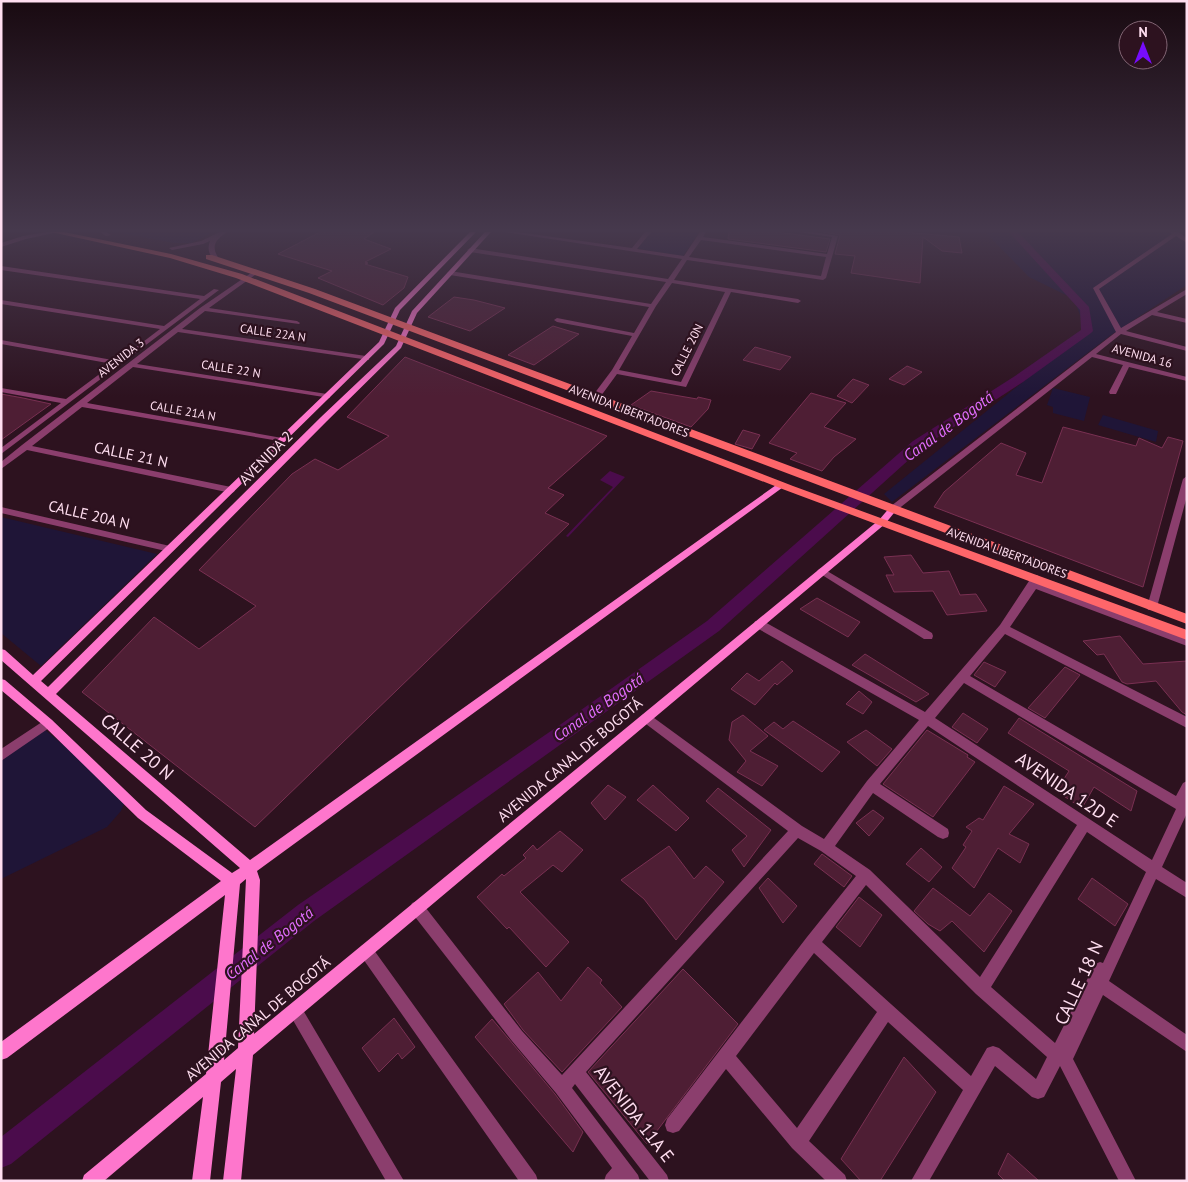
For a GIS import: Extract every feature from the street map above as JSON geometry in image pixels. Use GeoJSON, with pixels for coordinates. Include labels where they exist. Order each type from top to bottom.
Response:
{"type":"FeatureCollection","features":[{"type":"Feature","properties":{"kind":"main road","name":"AVENIDA LIBERTADORES"},"geometry":{"type":"LineString","coordinates":[[269,287],[1035,581],[1187,636]]}},
{"type":"Feature","properties":{"kind":"main road","name":"AVENIDA LIBERTADORES"},"geometry":{"type":"LineString","coordinates":[[298,287],[408,326],[595,398],[1187,619]]}},
{"type":"Feature","properties":{"kind":"street"},"geometry":{"type":"LineString","coordinates":[[131,287],[205,298]]}},
{"type":"Feature","properties":{"kind":"street","name":"AVENIDA 3"},"geometry":{"type":"LineString","coordinates":[[1,452],[6,444],[67,402],[205,298],[224,287]]}},
{"type":"Feature","properties":{"kind":"street","name":"AVENIDA 3"},"geometry":{"type":"LineString","coordinates":[[1,466],[229,287]]}},
{"type":"Feature","properties":{"kind":"street","name":"AVENIDA 2"},"geometry":{"type":"LineString","coordinates":[[35,680],[382,342],[388,332],[390,320],[397,308],[418,287]]}},
{"type":"Feature","properties":{"kind":"street","name":"AVENIDA 2"},"geometry":{"type":"LineString","coordinates":[[49,694],[324,418],[399,347],[414,312],[437,287]]}},
{"type":"Feature","properties":{"kind":"street"},"geometry":{"type":"LineString","coordinates":[[537,287],[653,306]]}},
{"type":"Feature","properties":{"kind":"street"},"geometry":{"type":"LineString","coordinates":[[595,398],[615,371],[653,306],[667,287]]}},
{"type":"Feature","properties":{"kind":"street"},"geometry":{"type":"LineString","coordinates":[[711,287],[798,301]]}},
{"type":"Feature","properties":{"kind":"street"},"geometry":{"type":"LineString","coordinates":[[1097,287],[1120,332],[1187,349]]}},
{"type":"Feature","properties":{"kind":"street","name":"CALLE 20N"},"geometry":{"type":"LineString","coordinates":[[615,371],[683,385],[729,290]]}},
{"type":"Feature","properties":{"kind":"street","name":"AVENIDA CANAL DE BOGOTÁ"},"geometry":{"type":"LineString","coordinates":[[90,1181],[882,522],[889,507],[1120,332],[1185,294]]}},
{"type":"Feature","properties":{"kind":"street"},"geometry":{"type":"LineString","coordinates":[[1,302],[165,328]]}},
{"type":"Feature","properties":{"kind":"street"},"geometry":{"type":"LineString","coordinates":[[202,309],[297,323]]}},
{"type":"Feature","properties":{"kind":"street"},"geometry":{"type":"LineString","coordinates":[[1152,312],[1187,321]]}},
{"type":"Feature","properties":{"kind":"street"},"geometry":{"type":"LineString","coordinates":[[557,320],[636,335]]}},
{"type":"Feature","properties":{"kind":"street","name":"CALLE 22A N"},"geometry":{"type":"LineString","coordinates":[[176,330],[366,358]]}},
{"type":"Feature","properties":{"kind":"street"},"geometry":{"type":"LineString","coordinates":[[3,344],[119,363]]}},
{"type":"Feature","properties":{"kind":"street","name":"AVENIDA 16"},"geometry":{"type":"LineString","coordinates":[[1092,354],[1187,379]]}},
{"type":"Feature","properties":{"kind":"street"},"geometry":{"type":"LineString","coordinates":[[1113,392],[1127,364]]}},
{"type":"Feature","properties":{"kind":"street","name":"CALLE 22 N"},"geometry":{"type":"LineString","coordinates":[[131,365],[327,396]]}},
{"type":"Feature","properties":{"kind":"street"},"geometry":{"type":"LineString","coordinates":[[1,390],[67,402]]}},
{"type":"Feature","properties":{"kind":"street","name":"CALLE 21A N"},"geometry":{"type":"LineString","coordinates":[[81,404],[282,440]]}},
{"type":"Feature","properties":{"kind":"street","name":"CALLE 21 N"},"geometry":{"type":"LineString","coordinates":[[25,447],[231,490]]}},
{"type":"Feature","properties":{"kind":"street"},"geometry":{"type":"LineString","coordinates":[[1152,607],[1184,501],[1187,479]]}},
{"type":"Feature","properties":{"kind":"street"},"geometry":{"type":"LineString","coordinates":[[1,1052],[232,882],[252,874],[786,486]]}},
{"type":"Feature","properties":{"kind":"street","name":"CALLE 20A N"},"geometry":{"type":"LineString","coordinates":[[1,510],[170,550]]}},
{"type":"Feature","properties":{"kind":"street"},"geometry":{"type":"LineString","coordinates":[[822,572],[928,636]]}},
{"type":"Feature","properties":{"kind":"street"},"geometry":{"type":"LineString","coordinates":[[826,847],[871,784],[1004,628],[1035,581],[1187,642]]}},
{"type":"Feature","properties":{"kind":"street","name":"AVENIDA 12D E"},"geometry":{"type":"LineString","coordinates":[[759,624],[927,719],[1187,891]]}},
{"type":"Feature","properties":{"kind":"street"},"geometry":{"type":"LineString","coordinates":[[1004,628],[1187,723]]}},
{"type":"Feature","properties":{"kind":"street","name":"CALLE 20 N"},"geometry":{"type":"LineString","coordinates":[[1,653],[35,680],[252,874]]}},
{"type":"Feature","properties":{"kind":"street"},"geometry":{"type":"LineString","coordinates":[[962,678],[1183,803]]}},
{"type":"Feature","properties":{"kind":"street"},"geometry":{"type":"LineString","coordinates":[[1,683],[48,723],[142,814],[232,882]]}},
{"type":"Feature","properties":{"kind":"street"},"geometry":{"type":"LineString","coordinates":[[646,718],[797,830],[826,847],[865,875],[981,989],[1057,1055]]}},
{"type":"Feature","properties":{"kind":"street"},"geometry":{"type":"LineString","coordinates":[[1,756],[48,723]]}},
{"type":"Feature","properties":{"kind":"street"},"geometry":{"type":"LineString","coordinates":[[871,784],[943,833]]}},
{"type":"Feature","properties":{"kind":"street"},"geometry":{"type":"LineString","coordinates":[[919,1181],[993,1054],[1038,1092],[1152,868],[1183,803],[1187,787]]}},
{"type":"Feature","properties":{"kind":"street"},"geometry":{"type":"LineString","coordinates":[[981,989],[1085,824]]}},
{"type":"Feature","properties":{"kind":"street"},"geometry":{"type":"LineString","coordinates":[[562,1087],[797,830]]}},
{"type":"Feature","properties":{"kind":"street","name":"CALLE 18 N"},"geometry":{"type":"LineString","coordinates":[[1128,1181],[1065,1059],[1152,868]]}},
{"type":"Feature","properties":{"kind":"street"},"geometry":{"type":"LineString","coordinates":[[232,1181],[248,1022],[252,874]]}},
{"type":"Feature","properties":{"kind":"street"},"geometry":{"type":"LineString","coordinates":[[673,1125],[865,875]]}},
{"type":"Feature","properties":{"kind":"street"},"geometry":{"type":"LineString","coordinates":[[201,1181],[217,1052],[232,882]]}},
{"type":"Feature","properties":{"kind":"street"},"geometry":{"type":"LineString","coordinates":[[417,908],[517,1036],[562,1087],[622,1177]]}},
{"type":"Feature","properties":{"kind":"street"},"geometry":{"type":"LineString","coordinates":[[812,942],[973,1088]]}},
{"type":"Feature","properties":{"kind":"street"},"geometry":{"type":"LineString","coordinates":[[366,951],[530,1181]]}},
{"type":"Feature","properties":{"kind":"street"},"geometry":{"type":"LineString","coordinates":[[1100,984],[1187,1044]]}},
{"type":"Feature","properties":{"kind":"street"},"geometry":{"type":"LineString","coordinates":[[295,1010],[396,1181]]}},
{"type":"Feature","properties":{"kind":"street"},"geometry":{"type":"LineString","coordinates":[[798,1142],[887,1011]]}},
{"type":"Feature","properties":{"kind":"street"},"geometry":{"type":"LineString","coordinates":[[725,1056],[798,1142],[839,1181]]}},
{"type":"Feature","properties":{"kind":"street","name":"AVENIDA 11A E"},"geometry":{"type":"LineString","coordinates":[[576,1072],[661,1181]]}},
{"type":"Feature","properties":{"kind":"shaded area"},"geometry":{"type":"Polygon","coordinates":[[[1050,287],[1184,287],[1111,335],[892,502],[884,494],[1086,331],[1074,299],[1050,287]]]}},
{"type":"Feature","properties":{"kind":"shaded area"},"geometry":{"type":"Polygon","coordinates":[[[1053,388],[1090,397],[1084,421],[1053,413],[1053,407],[1047,405],[1053,388]]]}},
{"type":"Feature","properties":{"kind":"shaded area"},"geometry":{"type":"Polygon","coordinates":[[[1103,415],[1158,431],[1156,442],[1098,425],[1103,415]]]}},
{"type":"Feature","properties":{"kind":"shaded area"},"geometry":{"type":"Polygon","coordinates":[[[610,471],[625,477],[568,537],[566,536],[613,487],[600,480],[610,471]]]}},
{"type":"Feature","properties":{"kind":"shaded area"},"geometry":{"type":"Polygon","coordinates":[[[1,517],[157,554],[41,666],[1,633],[1,517]]]}},
{"type":"Feature","properties":{"kind":"shaded area"},"geometry":{"type":"Polygon","coordinates":[[[44,729],[127,797],[121,811],[107,827],[1,879],[1,759],[44,729]]]}},
{"type":"Feature","properties":{"kind":"building"},"geometry":{"type":"Polygon","coordinates":[[[340,287],[404,287],[383,305],[340,287]]]}},
{"type":"Feature","properties":{"kind":"building"},"geometry":{"type":"Polygon","coordinates":[[[454,297],[505,308],[470,331],[428,317],[454,297]]]}},
{"type":"Feature","properties":{"kind":"building"},"geometry":{"type":"Polygon","coordinates":[[[553,326],[579,334],[534,365],[508,355],[553,326]]]}},
{"type":"Feature","properties":{"kind":"building"},"geometry":{"type":"Polygon","coordinates":[[[755,347],[791,357],[780,370],[743,360],[755,347]]]}},
{"type":"Feature","properties":{"kind":"building"},"geometry":{"type":"Polygon","coordinates":[[[405,357],[607,436],[548,488],[564,495],[545,513],[569,524],[255,827],[82,692],[154,617],[199,649],[256,606],[199,570],[292,474],[315,459],[338,470],[389,436],[347,417],[405,357]]]}},
{"type":"Feature","properties":{"kind":"building"},"geometry":{"type":"Polygon","coordinates":[[[907,366],[922,372],[904,385],[889,379],[907,366]]]}},
{"type":"Feature","properties":{"kind":"building"},"geometry":{"type":"Polygon","coordinates":[[[853,379],[869,385],[852,403],[837,396],[853,379]]]}},
{"type":"Feature","properties":{"kind":"building"},"geometry":{"type":"Polygon","coordinates":[[[651,391],[711,400],[708,409],[691,427],[631,405],[651,391]]]}},
{"type":"Feature","properties":{"kind":"building"},"geometry":{"type":"Polygon","coordinates":[[[811,393],[846,403],[824,427],[856,439],[834,457],[822,471],[790,459],[797,453],[769,443],[811,393]]]}},
{"type":"Feature","properties":{"kind":"building"},"geometry":{"type":"Polygon","coordinates":[[[1,394],[23,398],[51,404],[1,440],[1,394]]]}},
{"type":"Feature","properties":{"kind":"building"},"geometry":{"type":"Polygon","coordinates":[[[1063,427],[1136,446],[1139,438],[1162,448],[1168,437],[1183,441],[1143,587],[934,507],[944,492],[1001,443],[1026,453],[1016,475],[1042,483],[1063,427]]]}},
{"type":"Feature","properties":{"kind":"building"},"geometry":{"type":"Polygon","coordinates":[[[743,430],[760,435],[752,449],[735,444],[743,430]]]}},
{"type":"Feature","properties":{"kind":"building"},"geometry":{"type":"Polygon","coordinates":[[[911,555],[923,573],[949,571],[960,595],[976,594],[987,611],[947,615],[933,591],[894,592],[886,575],[894,575],[884,557],[911,555]]]}},
{"type":"Feature","properties":{"kind":"building"},"geometry":{"type":"Polygon","coordinates":[[[817,598],[860,622],[848,637],[800,609],[817,598]]]}},
{"type":"Feature","properties":{"kind":"building"},"geometry":{"type":"Polygon","coordinates":[[[1120,636],[1143,664],[1187,661],[1187,715],[1182,712],[1156,681],[1127,684],[1122,682],[1104,654],[1097,655],[1083,641],[1120,636]]]}},
{"type":"Feature","properties":{"kind":"building"},"geometry":{"type":"Polygon","coordinates":[[[865,654],[929,694],[916,702],[852,665],[865,654]]]}},
{"type":"Feature","properties":{"kind":"building"},"geometry":{"type":"Polygon","coordinates":[[[782,661],[793,671],[777,685],[775,683],[755,705],[731,689],[747,673],[759,681],[782,661]]]}},
{"type":"Feature","properties":{"kind":"building"},"geometry":{"type":"Polygon","coordinates":[[[984,662],[1006,672],[995,687],[974,675],[984,662]]]}},
{"type":"Feature","properties":{"kind":"building"},"geometry":{"type":"Polygon","coordinates":[[[1065,667],[1080,675],[1045,718],[1028,708],[1065,667]]]}},
{"type":"Feature","properties":{"kind":"building"},"geometry":{"type":"Polygon","coordinates":[[[859,691],[872,702],[863,714],[846,704],[859,691]]]}},
{"type":"Feature","properties":{"kind":"building"},"geometry":{"type":"Polygon","coordinates":[[[963,713],[988,729],[977,743],[952,727],[963,713]]]}},
{"type":"Feature","properties":{"kind":"building"},"geometry":{"type":"Polygon","coordinates":[[[743,715],[768,736],[750,751],[778,766],[762,786],[737,772],[746,761],[729,740],[732,722],[743,715]]]}},
{"type":"Feature","properties":{"kind":"building"},"geometry":{"type":"Polygon","coordinates":[[[1019,718],[1137,791],[1131,811],[1094,787],[1082,808],[1056,791],[1069,771],[1008,733],[1019,718]]]}},
{"type":"Feature","properties":{"kind":"building"},"geometry":{"type":"Polygon","coordinates":[[[793,721],[840,752],[822,772],[764,730],[774,722],[783,729],[793,721]]]}},
{"type":"Feature","properties":{"kind":"building"},"geometry":{"type":"Polygon","coordinates":[[[866,730],[892,749],[877,766],[847,742],[866,730]]]}},
{"type":"Feature","properties":{"kind":"building"},"geometry":{"type":"Polygon","coordinates":[[[927,730],[968,755],[967,757],[975,762],[933,817],[883,784],[927,730]]]}},
{"type":"Feature","properties":{"kind":"building"},"geometry":{"type":"Polygon","coordinates":[[[608,785],[626,797],[605,820],[591,803],[608,785]]]}},
{"type":"Feature","properties":{"kind":"building"},"geometry":{"type":"Polygon","coordinates":[[[653,785],[689,818],[676,831],[637,800],[653,785]]]}},
{"type":"Feature","properties":{"kind":"building"},"geometry":{"type":"Polygon","coordinates":[[[1004,786],[1034,804],[1009,834],[1029,844],[1020,863],[998,848],[974,888],[952,868],[966,847],[963,845],[972,831],[966,827],[979,818],[983,820],[1004,786]]]}},
{"type":"Feature","properties":{"kind":"building"},"geometry":{"type":"Polygon","coordinates":[[[718,788],[771,830],[744,867],[732,850],[747,836],[706,801],[718,788]]]}},
{"type":"Feature","properties":{"kind":"building"},"geometry":{"type":"Polygon","coordinates":[[[873,810],[884,818],[869,836],[856,823],[873,810]]]}},
{"type":"Feature","properties":{"kind":"building"},"geometry":{"type":"Polygon","coordinates":[[[560,831],[583,850],[562,872],[553,865],[520,892],[569,942],[546,967],[509,927],[507,929],[477,897],[502,874],[504,876],[526,858],[523,855],[533,845],[537,850],[560,831]]]}},
{"type":"Feature","properties":{"kind":"building"},"geometry":{"type":"Polygon","coordinates":[[[669,846],[694,879],[706,866],[724,882],[676,940],[644,899],[621,880],[669,846]]]}},
{"type":"Feature","properties":{"kind":"building"},"geometry":{"type":"Polygon","coordinates":[[[921,848],[942,867],[929,882],[906,864],[921,848]]]}},
{"type":"Feature","properties":{"kind":"building"},"geometry":{"type":"Polygon","coordinates":[[[822,854],[852,876],[844,887],[814,864],[822,854]]]}},
{"type":"Feature","properties":{"kind":"building"},"geometry":{"type":"Polygon","coordinates":[[[768,878],[797,906],[783,923],[759,888],[768,878]]]}},
{"type":"Feature","properties":{"kind":"building"},"geometry":{"type":"Polygon","coordinates":[[[1092,878],[1128,904],[1115,926],[1078,899],[1092,878]]]}},
{"type":"Feature","properties":{"kind":"building"},"geometry":{"type":"Polygon","coordinates":[[[933,888],[970,916],[989,893],[1012,911],[984,952],[952,921],[940,931],[928,924],[914,911],[933,888]]]}},
{"type":"Feature","properties":{"kind":"building"},"geometry":{"type":"Polygon","coordinates":[[[859,897],[882,915],[860,947],[836,927],[859,897]]]}},
{"type":"Feature","properties":{"kind":"building"},"geometry":{"type":"Polygon","coordinates":[[[588,967],[602,980],[600,983],[622,1007],[562,1072],[523,1030],[504,1004],[538,972],[561,1001],[588,967]]]}},
{"type":"Feature","properties":{"kind":"building"},"geometry":{"type":"Polygon","coordinates":[[[683,969],[738,1024],[647,1144],[588,1072],[683,969]]]}},
{"type":"Feature","properties":{"kind":"building"},"geometry":{"type":"Polygon","coordinates":[[[394,1018],[415,1047],[402,1059],[398,1053],[379,1072],[362,1048],[394,1018]]]}},
{"type":"Feature","properties":{"kind":"building"},"geometry":{"type":"Polygon","coordinates":[[[492,1019],[555,1094],[583,1132],[573,1152],[475,1037],[492,1019]]]}},
{"type":"Feature","properties":{"kind":"building"},"geometry":{"type":"Polygon","coordinates":[[[904,1057],[936,1092],[880,1181],[861,1181],[841,1159],[904,1057]]]}},
{"type":"Feature","properties":{"kind":"building"},"geometry":{"type":"Polygon","coordinates":[[[1008,1153],[1039,1181],[1005,1181],[998,1174],[1008,1153]]]}},
{"type":"Feature","properties":{"kind":"waterway","name":"Canal de Bogotá"},"geometry":{"type":"LineString","coordinates":[[1,1154],[306,913],[571,728],[713,626],[918,444],[1019,379],[1087,331],[1085,309],[1065,287]]}}]}
